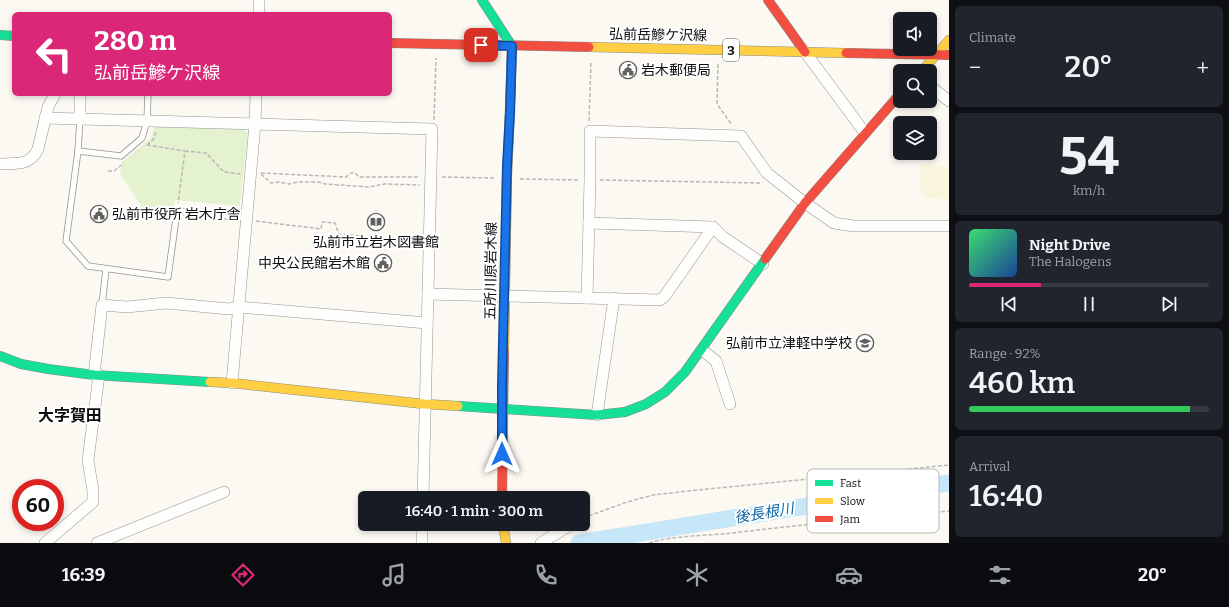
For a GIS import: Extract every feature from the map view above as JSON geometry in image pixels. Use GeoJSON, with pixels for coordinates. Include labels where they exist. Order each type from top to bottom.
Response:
{"type":"FeatureCollection","features":[{"type":"Feature","properties":{"kind":"street"},"geometry":{"type":"LineString","coordinates":[[259,0],[259,12]]}},
{"type":"Feature","properties":{"kind":"street"},"geometry":{"type":"LineString","coordinates":[[482,0],[512,46]]}},
{"type":"Feature","properties":{"kind":"street"},"geometry":{"type":"LineString","coordinates":[[768,0],[865,133]]}},
{"type":"Feature","properties":{"kind":"street"},"geometry":{"type":"LineString","coordinates":[[0,35],[12,36]]}},
{"type":"Feature","properties":{"kind":"street"},"geometry":{"type":"LineString","coordinates":[[929,64],[949,40]]}},
{"type":"Feature","properties":{"kind":"street","name":"弘前岳鰺ケ沢線"},"geometry":{"type":"LineString","coordinates":[[392,43],[949,55]]}},
{"type":"Feature","properties":{"kind":"street","name":"五所川原岩木線"},"geometry":{"type":"LineString","coordinates":[[502,491],[504,296],[512,46]]}},
{"type":"Feature","properties":{"kind":"street"},"geometry":{"type":"LineString","coordinates":[[937,92],[949,101]]}},
{"type":"Feature","properties":{"kind":"street"},"geometry":{"type":"LineString","coordinates":[[0,164],[30,161],[35,155],[38,149],[48,108],[53,96]]}},
{"type":"Feature","properties":{"kind":"street"},"geometry":{"type":"LineString","coordinates":[[80,96],[80,119]]}},
{"type":"Feature","properties":{"kind":"street"},"geometry":{"type":"LineString","coordinates":[[232,383],[255,124],[256,96]]}},
{"type":"Feature","properties":{"kind":"street"},"geometry":{"type":"LineString","coordinates":[[0,356],[21,364],[48,370],[97,375],[232,383],[424,404],[597,415],[618,414],[649,404],[673,386],[702,350],[805,203],[893,102]]}},
{"type":"Feature","properties":{"kind":"street"},"geometry":{"type":"LineString","coordinates":[[45,118],[432,128],[424,404],[423,491]]}},
{"type":"Feature","properties":{"kind":"street"},"geometry":{"type":"LineString","coordinates":[[587,298],[590,131],[740,136],[767,173],[805,203],[834,223],[854,226],[949,226]]}},
{"type":"Feature","properties":{"kind":"street"},"geometry":{"type":"LineString","coordinates":[[589,223],[712,227],[723,237],[762,264]]}},
{"type":"Feature","properties":{"kind":"street"},"geometry":{"type":"LineString","coordinates":[[428,294],[660,300],[664,297],[712,227]]}},
{"type":"Feature","properties":{"kind":"street"},"geometry":{"type":"LineString","coordinates":[[597,415],[614,298]]}},
{"type":"Feature","properties":{"kind":"street"},"geometry":{"type":"LineString","coordinates":[[46,543],[93,502],[93,491],[88,460],[97,375],[102,305],[127,307],[166,303],[229,309],[239,307],[426,323]]}},
{"type":"Feature","properties":{"kind":"street"},"geometry":{"type":"LineString","coordinates":[[702,350],[716,361],[730,404]]}},
{"type":"Feature","properties":{"kind":"street"},"geometry":{"type":"LineString","coordinates":[[97,543],[224,492]]}},
{"type":"Feature","properties":{"kind":"street"},"geometry":{"type":"LineString","coordinates":[[422,531],[422,543]]}},
{"type":"Feature","properties":{"kind":"street"},"geometry":{"type":"LineString","coordinates":[[504,531],[506,543]]}},
{"type":"Feature","properties":{"kind":"street"},"geometry":{"type":"LineString","coordinates":[[541,543],[561,531]]}},
{"type":"Feature","properties":{"kind":"lane"},"geometry":{"type":"LineString","coordinates":[[78,151],[121,156],[142,138],[147,121],[148,96]]}},
{"type":"Feature","properties":{"kind":"lane"},"geometry":{"type":"LineString","coordinates":[[80,119],[78,151],[66,241],[88,266],[168,277],[176,211],[247,219]]}},
{"type":"Feature","properties":{"kind":"lane"},"geometry":{"type":"LineString","coordinates":[[102,305],[106,269]]}},
{"type":"Feature","properties":{"kind":"path"},"geometry":{"type":"LineString","coordinates":[[432,128],[434,123],[436,54]]}},
{"type":"Feature","properties":{"kind":"path"},"geometry":{"type":"LineString","coordinates":[[590,131],[591,57]]}},
{"type":"Feature","properties":{"kind":"path"},"geometry":{"type":"LineString","coordinates":[[718,60],[717,104],[740,136]]}},
{"type":"Feature","properties":{"kind":"path"},"geometry":{"type":"LineString","coordinates":[[147,145],[206,153],[224,172],[245,174]]}},
{"type":"Feature","properties":{"kind":"path"},"geometry":{"type":"LineString","coordinates":[[176,211],[185,151]]}},
{"type":"Feature","properties":{"kind":"path"},"geometry":{"type":"LineString","coordinates":[[430,181],[359,177],[352,173],[346,177],[259,173],[271,183],[279,182],[289,184],[298,182],[318,182],[325,184],[369,186],[430,181],[507,178],[767,183]]}},
{"type":"Feature","properties":{"kind":"path"},"geometry":{"type":"LineString","coordinates":[[247,219],[321,229],[322,222],[335,223],[339,234],[361,236]]}},
{"type":"Feature","properties":{"kind":"path"},"geometry":{"type":"LineString","coordinates":[[909,469],[949,465]]}},
{"type":"Feature","properties":{"kind":"path"},"geometry":{"type":"LineString","coordinates":[[590,515],[627,502],[653,495],[807,479]]}},
{"type":"Feature","properties":{"kind":"path"},"geometry":{"type":"LineString","coordinates":[[939,512],[949,511]]}},
{"type":"Feature","properties":{"kind":"path"},"geometry":{"type":"LineString","coordinates":[[649,543],[655,541],[807,524]]}},
{"type":"Feature","properties":{"kind":"shaded area"},"geometry":{"type":"Polygon","coordinates":[[[922,164],[949,167],[949,200],[923,197],[919,180],[922,164]]]}},
{"type":"Feature","properties":{"kind":"green space"},"geometry":{"type":"Polygon","coordinates":[[[154,126],[243,129],[248,133],[240,206],[175,200],[173,215],[145,212],[120,174],[122,162],[151,138],[154,126]]]}},
{"type":"Feature","properties":{"kind":"waterway","name":"後長根川"},"geometry":{"type":"LineString","coordinates":[[939,485],[949,483]]}},
{"type":"Feature","properties":{"kind":"waterway","name":"後長根川"},"geometry":{"type":"LineString","coordinates":[[579,543],[807,506]]}},
{"type":"Feature","properties":{"kind":"traffic: fast"},"geometry":{"type":"LineString","coordinates":[[482,0],[512,46]]}},
{"type":"Feature","properties":{"kind":"traffic: fast"},"geometry":{"type":"LineString","coordinates":[[0,35],[12,36]]}},
{"type":"Feature","properties":{"kind":"traffic: fast"},"geometry":{"type":"LineString","coordinates":[[510,107],[512,46]]}},
{"type":"Feature","properties":{"kind":"traffic: fast"},"geometry":{"type":"LineString","coordinates":[[458,406],[597,415],[625,412],[646,404],[665,392],[685,372],[765,259]]}},
{"type":"Feature","properties":{"kind":"traffic: fast"},"geometry":{"type":"LineString","coordinates":[[0,356],[21,364],[94,375],[210,382]]}},
{"type":"Feature","properties":{"kind":"traffic: slow"},"geometry":{"type":"LineString","coordinates":[[928,64],[949,40]]}},
{"type":"Feature","properties":{"kind":"traffic: slow"},"geometry":{"type":"LineString","coordinates":[[589,47],[846,53]]}},
{"type":"Feature","properties":{"kind":"traffic: slow"},"geometry":{"type":"LineString","coordinates":[[504,351],[507,178],[510,107]]}},
{"type":"Feature","properties":{"kind":"traffic: slow"},"geometry":{"type":"LineString","coordinates":[[210,382],[232,383],[424,404],[458,406]]}},
{"type":"Feature","properties":{"kind":"traffic: slow"},"geometry":{"type":"LineString","coordinates":[[504,531],[506,543]]}},
{"type":"Feature","properties":{"kind":"traffic: jam"},"geometry":{"type":"LineString","coordinates":[[768,0],[805,52]]}},
{"type":"Feature","properties":{"kind":"traffic: jam"},"geometry":{"type":"LineString","coordinates":[[392,43],[589,47]]}},
{"type":"Feature","properties":{"kind":"traffic: jam"},"geometry":{"type":"LineString","coordinates":[[846,53],[949,55]]}},
{"type":"Feature","properties":{"kind":"traffic: jam"},"geometry":{"type":"LineString","coordinates":[[765,259],[805,203],[893,102]]}},
{"type":"Feature","properties":{"kind":"traffic: jam"},"geometry":{"type":"LineString","coordinates":[[502,491],[504,351]]}},
{"type":"Feature","properties":{"kind":"place","name":"岩木郵便局"},"geometry":{"type":"Point","coordinates":[628,70]}},
{"type":"Feature","properties":{"kind":"place","name":"弘前市役所 岩木庁舎"},"geometry":{"type":"Point","coordinates":[99,214]}},
{"type":"Feature","properties":{"kind":"place","name":"弘前市立岩木図書館"},"geometry":{"type":"Point","coordinates":[376,222]}},
{"type":"Feature","properties":{"kind":"place","name":"中央公民館岩木館"},"geometry":{"type":"Point","coordinates":[383,263]}},
{"type":"Feature","properties":{"kind":"place","name":"弘前市立津軽中学校"},"geometry":{"type":"Point","coordinates":[865,343]}},
{"type":"Feature","properties":{"kind":"district","name":"大字賀田"},"geometry":{"type":"Point","coordinates":[70,415]}},
{"type":"Feature","properties":{"kind":"route"},"geometry":{"type":"LineString","coordinates":[[481,45],[512,46],[507,166],[502,454]]}}]}
